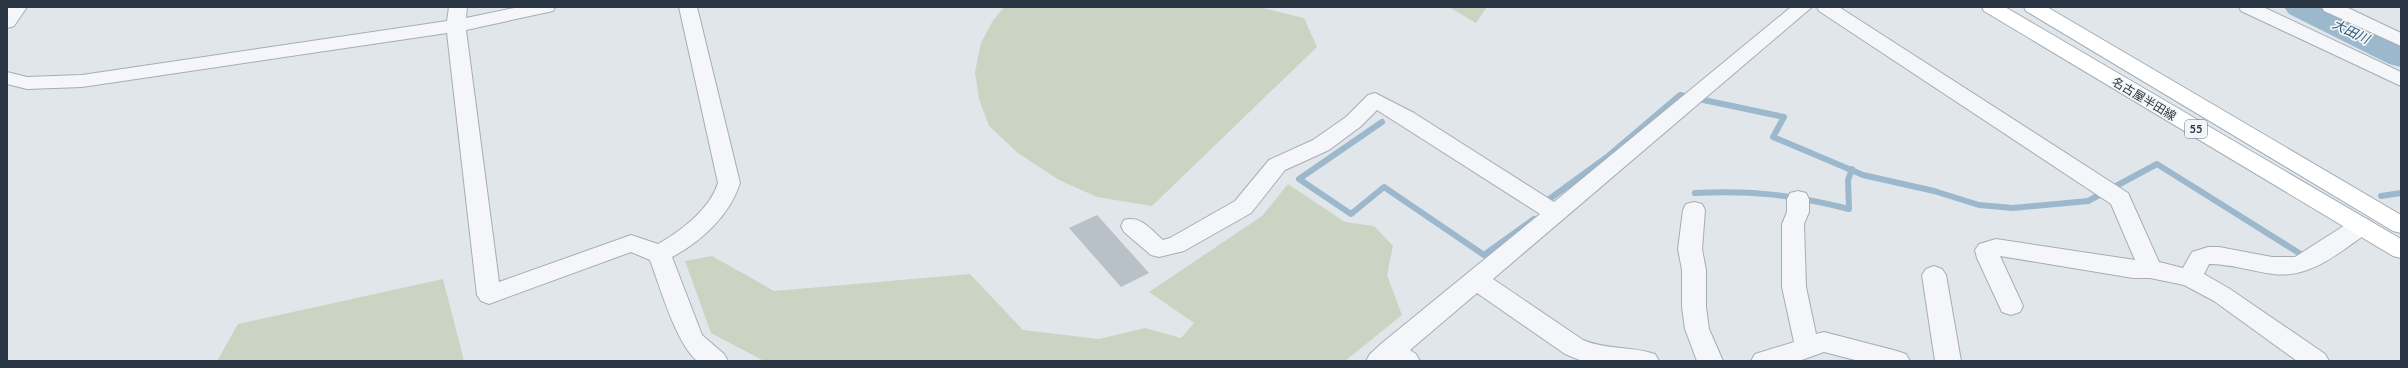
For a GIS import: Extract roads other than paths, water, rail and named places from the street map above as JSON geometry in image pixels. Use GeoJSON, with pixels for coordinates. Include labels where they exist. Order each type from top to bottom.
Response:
{"type":"FeatureCollection","features":[{"type":"Feature","properties":{"kind":"main road","name":"名古屋半田線"},"geometry":{"type":"LineString","coordinates":[[1991,7],[2401,250]]}},
{"type":"Feature","properties":{"kind":"main road","name":"名古屋半田線"},"geometry":{"type":"LineString","coordinates":[[2033,7],[2397,219]]}},
{"type":"Feature","properties":{"kind":"street"},"geometry":{"type":"LineString","coordinates":[[7,22],[18,7]]}},
{"type":"Feature","properties":{"kind":"street"},"geometry":{"type":"LineString","coordinates":[[7,78],[27,83],[82,81],[457,17],[546,7]]}},
{"type":"Feature","properties":{"kind":"street"},"geometry":{"type":"LineString","coordinates":[[457,17],[489,295],[631,243],[659,254],[674,247],[722,201],[728,187],[688,7]]}},
{"type":"Feature","properties":{"kind":"street"},"geometry":{"type":"LineString","coordinates":[[1392,357],[1476,280],[1803,7]]}},
{"type":"Feature","properties":{"kind":"street"},"geometry":{"type":"LineString","coordinates":[[1826,7],[2120,200],[2150,269]]}},
{"type":"Feature","properties":{"kind":"street"},"geometry":{"type":"LineString","coordinates":[[2248,7],[2401,80]]}},
{"type":"Feature","properties":{"kind":"street"},"geometry":{"type":"LineString","coordinates":[[2332,7],[2401,40]]}},
{"type":"Feature","properties":{"kind":"street"},"geometry":{"type":"LineString","coordinates":[[1132,226],[1159,249],[1176,245],[1243,207],[1277,165],[1321,144],[1353,122],[1375,100],[1407,118],[1556,214]]}},
{"type":"Feature","properties":{"kind":"street"},"geometry":{"type":"LineString","coordinates":[[1798,199],[1798,212],[1793,224],[1795,257],[1794,287],[1804,338],[1812,347]]}},
{"type":"Feature","properties":{"kind":"street"},"geometry":{"type":"LineString","coordinates":[[1694,210],[1690,249],[1694,270],[1694,308],[1697,329],[1710,361]]}},
{"type":"Feature","properties":{"kind":"street"},"geometry":{"type":"LineString","coordinates":[[2190,278],[2200,258],[2206,254],[2213,254],[2269,266],[2298,266],[2309,262],[2361,226]]}},
{"type":"Feature","properties":{"kind":"street"},"geometry":{"type":"LineString","coordinates":[[2011,306],[1989,258],[1988,250],[1996,247],[2133,270],[2150,269],[2190,278],[2222,295],[2316,361]]}},
{"type":"Feature","properties":{"kind":"street"},"geometry":{"type":"LineString","coordinates":[[659,254],[687,324],[688,335],[695,346],[715,361]]}},
{"type":"Feature","properties":{"kind":"street"},"geometry":{"type":"LineString","coordinates":[[1934,275],[1948,361]]}},
{"type":"Feature","properties":{"kind":"street"},"geometry":{"type":"LineString","coordinates":[[1476,280],[1574,347],[1595,356],[1646,361]]}},
{"type":"Feature","properties":{"kind":"street"},"geometry":{"type":"LineString","coordinates":[[1778,359],[1824,342],[1897,361]]}},
{"type":"Feature","properties":{"kind":"waterway","name":"大田川"},"geometry":{"type":"LineString","coordinates":[[2301,7],[2401,56]]}},
{"type":"Feature","properties":{"kind":"waterway"},"geometry":{"type":"LineString","coordinates":[[1548,200],[1607,157],[1680,95],[1784,117],[1773,137],[1852,170]]}},
{"type":"Feature","properties":{"kind":"waterway"},"geometry":{"type":"LineString","coordinates":[[1382,122],[1299,179],[1351,214],[1384,187],[1484,255],[1534,219]]}},
{"type":"Feature","properties":{"kind":"waterway"},"geometry":{"type":"LineString","coordinates":[[1852,170],[1863,175],[1934,191],[1979,205],[2013,208],[2088,201],[2157,164],[2299,253]]}},
{"type":"Feature","properties":{"kind":"waterway"},"geometry":{"type":"LineString","coordinates":[[1695,193],[1754,193],[1809,200],[1849,209],[1848,180],[1852,170]]}},
{"type":"Feature","properties":{"kind":"waterway"},"geometry":{"type":"LineString","coordinates":[[2381,196],[2401,193]]}}]}
